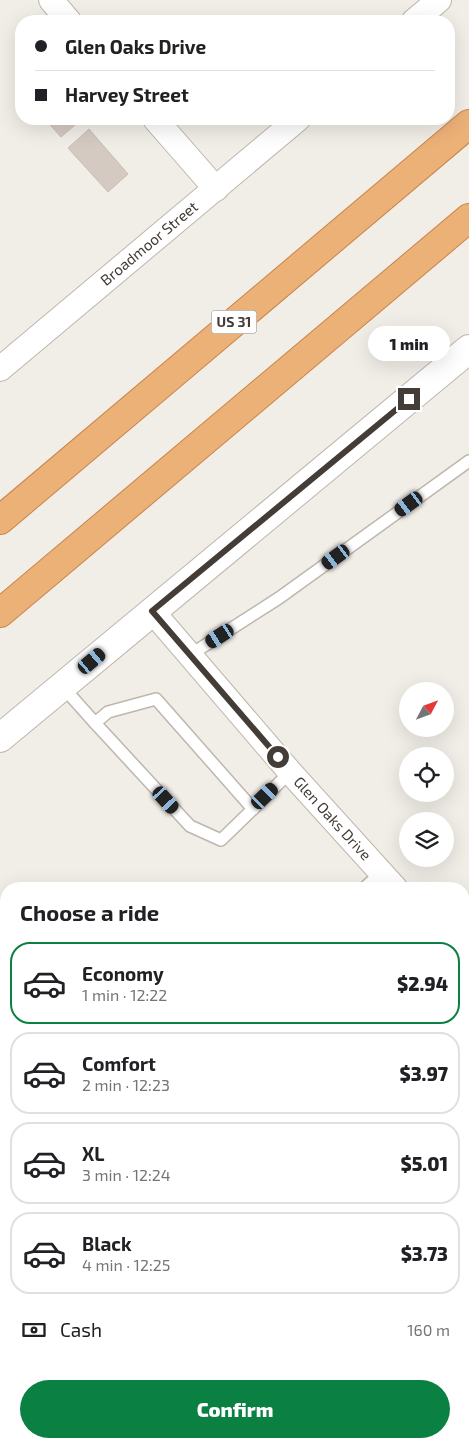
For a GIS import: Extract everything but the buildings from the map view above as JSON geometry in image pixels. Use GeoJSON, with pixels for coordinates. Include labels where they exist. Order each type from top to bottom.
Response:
{"type":"FeatureCollection","features":[{"type":"Feature","properties":{"kind":"highway","name":"US 31"},"geometry":{"type":"LineString","coordinates":[[0,520],[469,124]]}},
{"type":"Feature","properties":{"kind":"highway"},"geometry":{"type":"LineString","coordinates":[[0,613],[469,218]]}},
{"type":"Feature","properties":{"kind":"street"},"geometry":{"type":"LineString","coordinates":[[51,0],[64,15]]}},
{"type":"Feature","properties":{"kind":"street"},"geometry":{"type":"LineString","coordinates":[[421,15],[439,0]]}},
{"type":"Feature","properties":{"kind":"street"},"geometry":{"type":"LineString","coordinates":[[159,125],[216,189]]}},
{"type":"Feature","properties":{"kind":"street","name":"Broadmoor Street"},"geometry":{"type":"LineString","coordinates":[[0,369],[291,125]]}},
{"type":"Feature","properties":{"kind":"street"},"geometry":{"type":"LineString","coordinates":[[0,738],[469,349]]}},
{"type":"Feature","properties":{"kind":"street","name":"Glen Oaks Drive"},"geometry":{"type":"LineString","coordinates":[[152,611],[290,772],[388,881]]}},
{"type":"Feature","properties":{"kind":"lane"},"geometry":{"type":"LineString","coordinates":[[190,655],[279,598],[469,461]]}},
{"type":"Feature","properties":{"kind":"lane"},"geometry":{"type":"LineString","coordinates":[[62,686],[190,826],[222,840],[290,772]]}},
{"type":"Feature","properties":{"kind":"lane"},"geometry":{"type":"LineString","coordinates":[[95,723],[108,712],[156,699],[253,809]]}},
{"type":"Feature","properties":{"kind":"route"},"geometry":{"type":"LineString","coordinates":[[278,757],[152,611],[409,399]]}}]}
